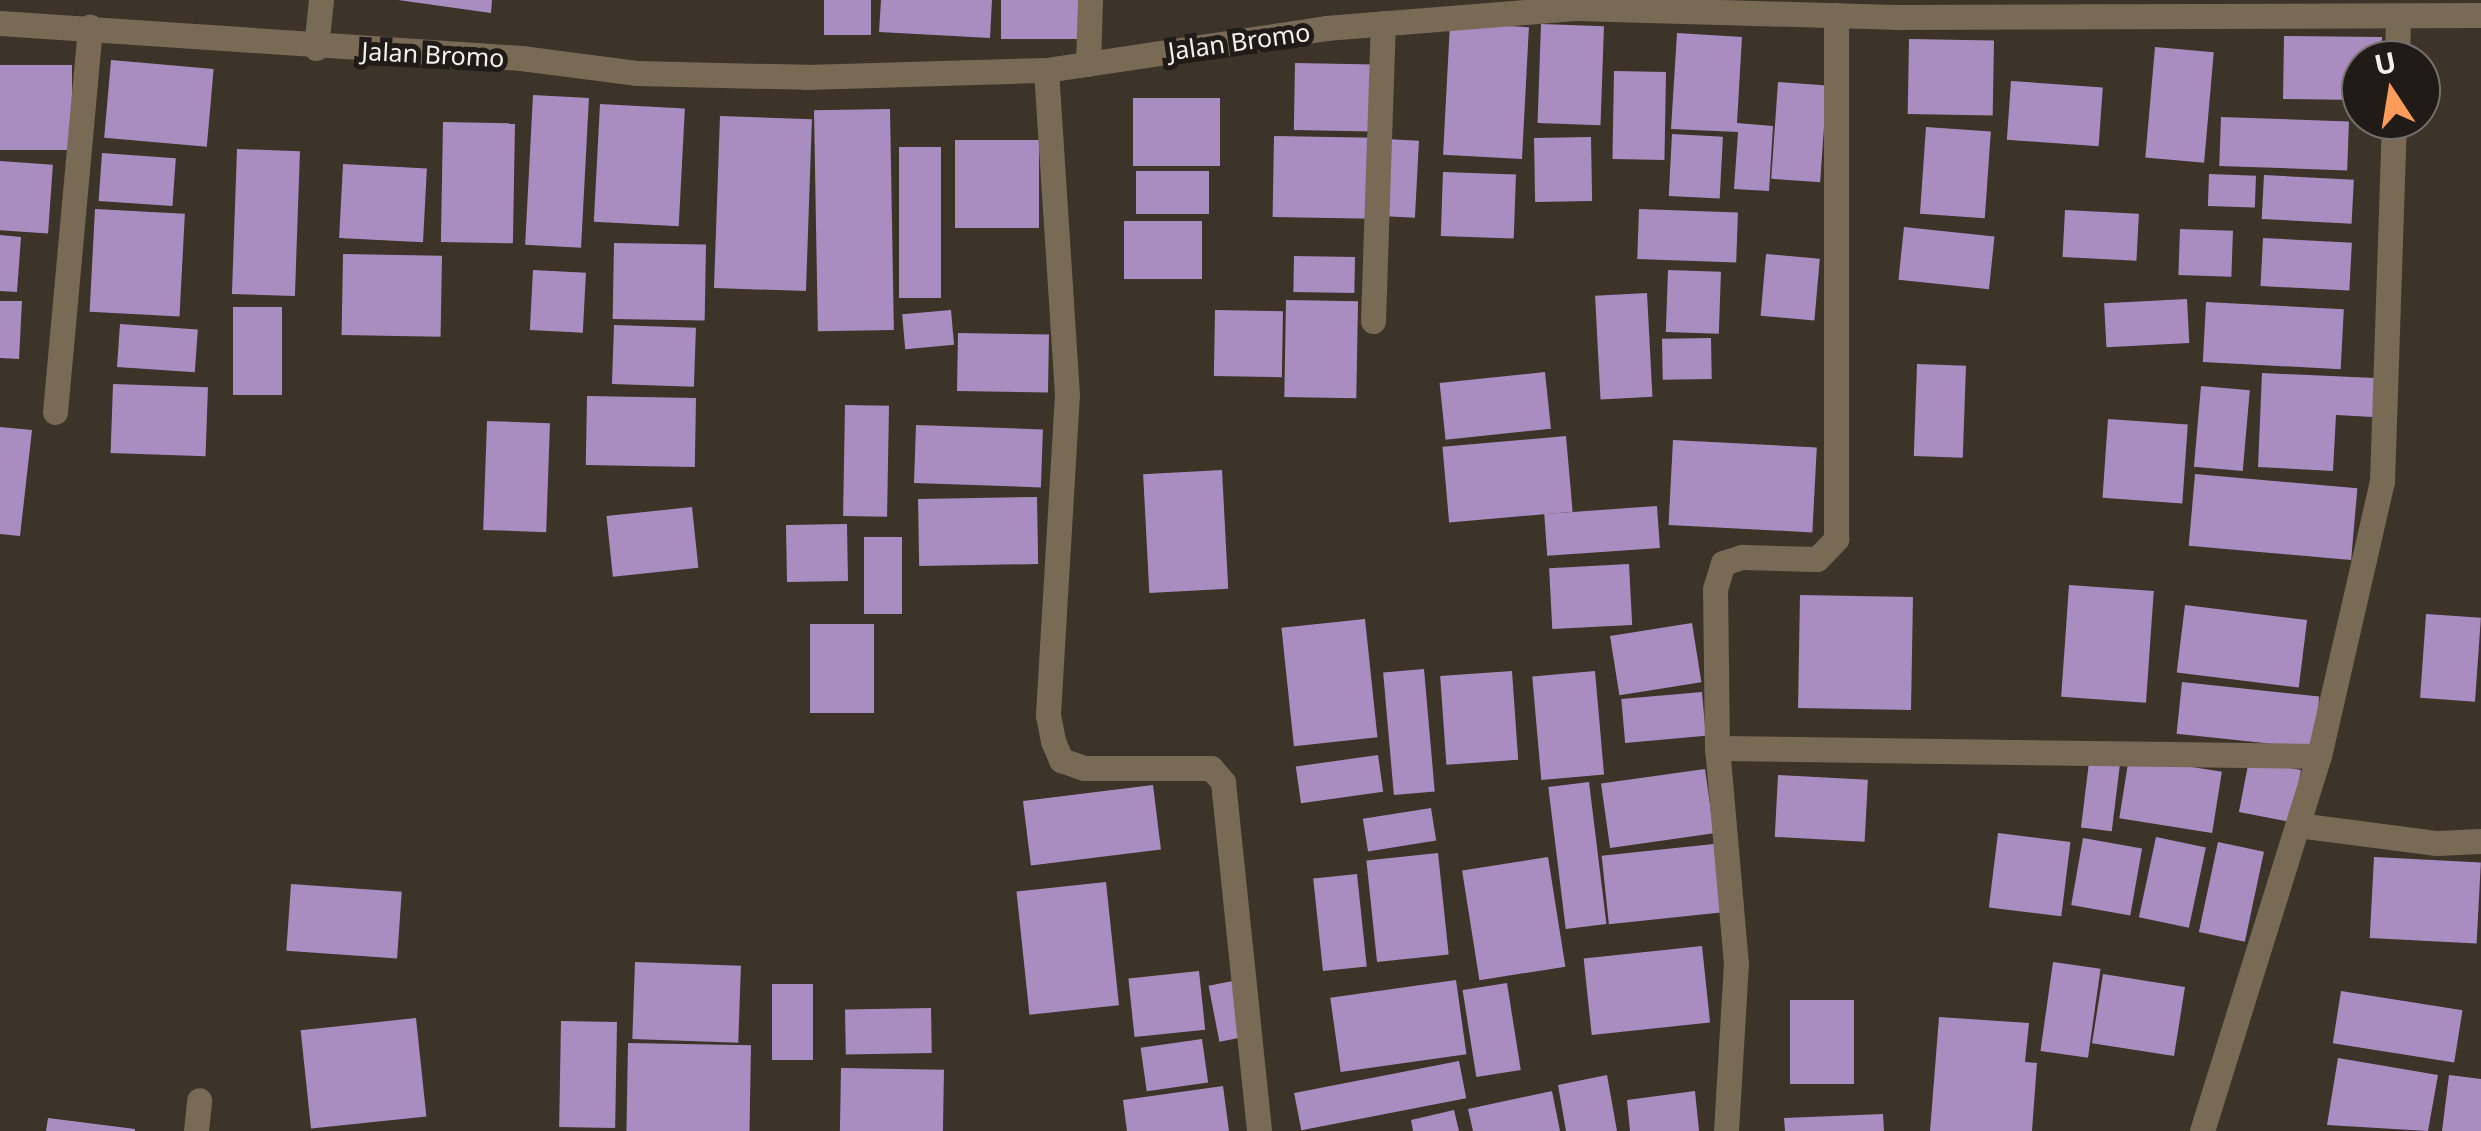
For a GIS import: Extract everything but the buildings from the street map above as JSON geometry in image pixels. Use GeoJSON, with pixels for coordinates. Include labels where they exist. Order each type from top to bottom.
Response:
{"type":"FeatureCollection","features":[{"type":"Feature","properties":{"kind":"street"},"geometry":{"type":"LineString","coordinates":[[316,48],[321,0]]}},
{"type":"Feature","properties":{"kind":"street"},"geometry":{"type":"LineString","coordinates":[[1088,64],[1090,0]]}},
{"type":"Feature","properties":{"kind":"street","name":"Jalan Bromo"},"geometry":{"type":"LineString","coordinates":[[0,23],[90,27],[316,48],[521,58],[636,73],[806,77],[1046,70],[1382,24],[1420,10],[1647,5],[1836,16],[1871,8],[2398,19],[2481,16]]}},
{"type":"Feature","properties":{"kind":"street"},"geometry":{"type":"LineString","coordinates":[[1726,1131],[1736,964],[1717,748],[1714,588],[1723,563],[1742,557],[1816,559],[1836,540],[1836,16]]}},
{"type":"Feature","properties":{"kind":"street"},"geometry":{"type":"LineString","coordinates":[[2397,40],[2398,19]]}},
{"type":"Feature","properties":{"kind":"street"},"geometry":{"type":"LineString","coordinates":[[1373,321],[1382,24]]}},
{"type":"Feature","properties":{"kind":"street"},"geometry":{"type":"LineString","coordinates":[[55,412],[90,27]]}},
{"type":"Feature","properties":{"kind":"street"},"geometry":{"type":"LineString","coordinates":[[1046,70],[1067,394],[1048,715],[1053,742],[1061,760],[1084,768],[1210,768],[1223,782],[1259,1131]]}},
{"type":"Feature","properties":{"kind":"street"},"geometry":{"type":"LineString","coordinates":[[2202,1131],[2320,756],[2382,482],[2393,140]]}},
{"type":"Feature","properties":{"kind":"street"},"geometry":{"type":"LineString","coordinates":[[1717,748],[2320,756]]}},
{"type":"Feature","properties":{"kind":"street"},"geometry":{"type":"LineString","coordinates":[[2298,825],[2438,843],[2481,841]]}},
{"type":"Feature","properties":{"kind":"street"},"geometry":{"type":"LineString","coordinates":[[196,1131],[199,1100]]}}]}
